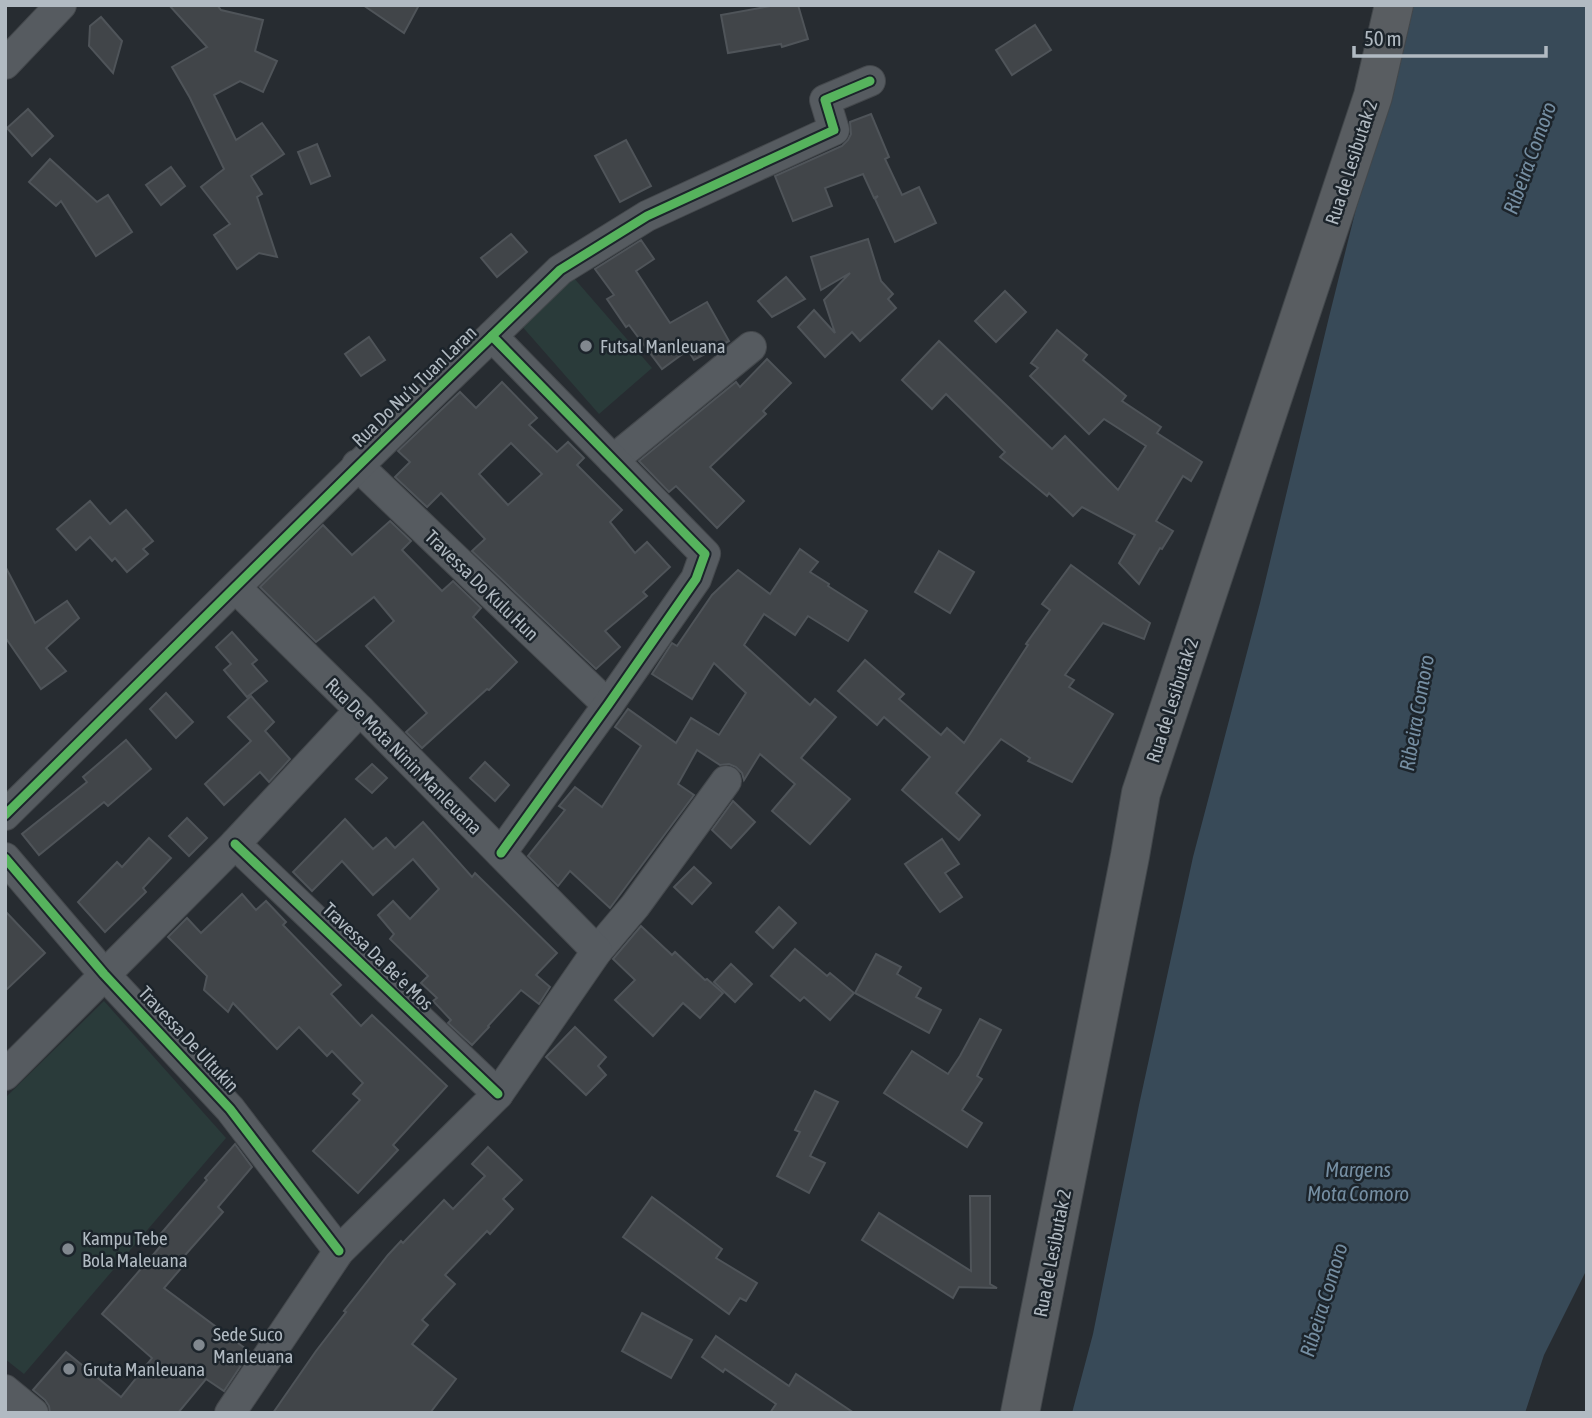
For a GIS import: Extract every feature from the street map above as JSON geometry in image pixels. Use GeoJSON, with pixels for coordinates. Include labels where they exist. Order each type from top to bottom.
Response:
{"type":"FeatureCollection","features":[{"type":"Feature","properties":{"kind":"main road","name":"Rua de Lesibutak 2"},"geometry":{"type":"LineString","coordinates":[[1020,1413],[1141,793],[1373,96],[1394,5]]}},
{"type":"Feature","properties":{"kind":"street"},"geometry":{"type":"LineString","coordinates":[[5,64],[61,5]]}},
{"type":"Feature","properties":{"kind":"street"},"geometry":{"type":"LineString","coordinates":[[492,336],[560,270],[647,216],[834,130],[825,100],[870,81]]}},
{"type":"Feature","properties":{"kind":"street","name":"Rua Do Nu’u Tuan Laran"},"geometry":{"type":"LineString","coordinates":[[5,815],[357,465],[492,336],[705,554],[696,579],[501,853]]}},
{"type":"Feature","properties":{"kind":"street"},"geometry":{"type":"LineString","coordinates":[[613,460],[751,346]]}},
{"type":"Feature","properties":{"kind":"street","name":"Travessa Do Kulu Hun"},"geometry":{"type":"LineString","coordinates":[[357,465],[608,705]]}},
{"type":"Feature","properties":{"kind":"street","name":"Rua De Mota Ninin Manleuana"},"geometry":{"type":"LineString","coordinates":[[236,588],[597,951]]}},
{"type":"Feature","properties":{"kind":"street"},"geometry":{"type":"LineString","coordinates":[[5,1074],[234,844],[360,710]]}},
{"type":"Feature","properties":{"kind":"street"},"geometry":{"type":"LineString","coordinates":[[230,1413],[339,1251],[498,1094],[597,951],[635,906],[726,780]]}},
{"type":"Feature","properties":{"kind":"street","name":"Travessa Da Be’e Mos"},"geometry":{"type":"LineString","coordinates":[[234,844],[498,1094]]}},
{"type":"Feature","properties":{"kind":"street","name":"Travessa De Ultukin"},"geometry":{"type":"LineString","coordinates":[[5,858],[104,974],[230,1109],[339,1251]]}},
{"type":"Feature","properties":{"kind":"street"},"geometry":{"type":"LineString","coordinates":[[5,1390],[33,1413]]}},
{"type":"Feature","properties":{"kind":"shaded area","name":"Futsal Manleuana"},"geometry":{"type":"Polygon","coordinates":[[[573,277],[652,368],[599,414],[520,324],[573,277]]]}},
{"type":"Feature","properties":{"kind":"shaded area","name":"Kampu Tebe Bola Maleuana"},"geometry":{"type":"Polygon","coordinates":[[[104,1001],[226,1138],[24,1374],[5,1359],[5,1098],[104,1001]]]}},
{"type":"Feature","properties":{"kind":"water","name":"Margens Mota Comoro"},"geometry":{"type":"Polygon","coordinates":[[[1407,5],[1587,5],[1587,1269],[1544,1355],[1525,1413],[1072,1413],[1093,1334],[1193,857],[1260,603],[1407,5]]]}},
{"type":"Feature","properties":{"kind":"building"},"geometry":{"type":"Polygon","coordinates":[[[169,5],[217,5],[221,10],[263,20],[255,51],[277,61],[263,92],[240,81],[214,95],[236,140],[262,123],[284,154],[251,176],[262,194],[257,197],[277,257],[259,253],[237,269],[214,235],[230,224],[201,187],[224,169],[172,67],[207,47],[169,5]]]}},
{"type":"Feature","properties":{"kind":"building"},"geometry":{"type":"Polygon","coordinates":[[[363,5],[419,5],[404,33],[363,5]]]}},
{"type":"Feature","properties":{"kind":"building"},"geometry":{"type":"Polygon","coordinates":[[[776,5],[798,5],[808,39],[782,47],[781,44],[728,53],[721,15],[776,5]]]}},
{"type":"Feature","properties":{"kind":"building"},"geometry":{"type":"Polygon","coordinates":[[[101,17],[122,41],[113,73],[89,46],[90,26],[101,17]]]}},
{"type":"Feature","properties":{"kind":"building"},"geometry":{"type":"Polygon","coordinates":[[[1035,25],[1051,50],[1012,75],[996,50],[1035,25]]]}},
{"type":"Feature","properties":{"kind":"building"},"geometry":{"type":"Polygon","coordinates":[[[28,109],[53,136],[32,156],[7,128],[28,109]]]}},
{"type":"Feature","properties":{"kind":"building"},"geometry":{"type":"Polygon","coordinates":[[[871,114],[889,157],[885,159],[902,195],[919,187],[936,223],[895,242],[875,199],[878,196],[874,198],[863,174],[825,188],[832,206],[793,221],[775,176],[842,146],[851,134],[850,122],[871,114]]]}},
{"type":"Feature","properties":{"kind":"building"},"geometry":{"type":"Polygon","coordinates":[[[626,140],[651,186],[620,202],[595,156],[626,140]]]}},
{"type":"Feature","properties":{"kind":"building"},"geometry":{"type":"Polygon","coordinates":[[[317,144],[330,176],[311,184],[298,152],[317,144]]]}},
{"type":"Feature","properties":{"kind":"building"},"geometry":{"type":"Polygon","coordinates":[[[50,159],[97,202],[108,195],[132,232],[96,256],[61,201],[56,206],[29,182],[50,159]]]}},
{"type":"Feature","properties":{"kind":"building"},"geometry":{"type":"Polygon","coordinates":[[[171,167],[185,186],[161,205],[146,185],[171,167]]]}},
{"type":"Feature","properties":{"kind":"building"},"geometry":{"type":"Polygon","coordinates":[[[511,234],[527,252],[497,277],[481,258],[511,234]]]}},
{"type":"Feature","properties":{"kind":"building"},"geometry":{"type":"Polygon","coordinates":[[[868,239],[881,281],[893,294],[888,299],[896,308],[860,341],[852,332],[825,357],[798,327],[814,310],[835,333],[824,300],[850,273],[821,290],[811,257],[868,239]]]}},
{"type":"Feature","properties":{"kind":"building"},"geometry":{"type":"Polygon","coordinates":[[[641,240],[654,259],[636,271],[670,323],[707,302],[729,341],[694,360],[688,350],[662,369],[629,325],[626,327],[607,299],[614,295],[595,269],[641,240]]]}},
{"type":"Feature","properties":{"kind":"building"},"geometry":{"type":"Polygon","coordinates":[[[786,277],[805,299],[772,317],[758,301],[786,277]]]}},
{"type":"Feature","properties":{"kind":"building"},"geometry":{"type":"Polygon","coordinates":[[[1005,291],[1026,312],[996,342],[975,321],[1005,291]]]}},
{"type":"Feature","properties":{"kind":"building"},"geometry":{"type":"Polygon","coordinates":[[[1057,330],[1087,355],[1083,360],[1126,396],[1122,401],[1161,427],[1157,433],[1202,462],[1191,481],[1183,476],[1156,521],[1173,531],[1139,584],[1119,563],[1135,535],[1082,507],[1073,516],[1049,493],[1047,496],[1000,457],[1005,452],[946,394],[932,409],[902,380],[939,341],[1052,449],[1065,436],[1118,490],[1146,446],[1104,419],[1089,434],[1030,376],[1038,368],[1031,363],[1057,330]]]}},
{"type":"Feature","properties":{"kind":"building"},"geometry":{"type":"Polygon","coordinates":[[[369,337],[385,360],[361,376],[345,354],[369,337]]]}},
{"type":"Feature","properties":{"kind":"building"},"geometry":{"type":"Polygon","coordinates":[[[767,359],[791,383],[763,411],[766,414],[710,467],[744,501],[717,528],[676,486],[669,492],[639,461],[736,382],[740,387],[767,359]]]}},
{"type":"Feature","properties":{"kind":"building"},"geometry":{"type":"Polygon","coordinates":[[[502,382],[537,418],[529,425],[557,452],[568,442],[584,458],[577,465],[622,510],[610,522],[635,553],[647,542],[670,567],[643,592],[647,596],[605,631],[620,647],[596,669],[472,551],[485,539],[441,493],[427,507],[395,477],[410,462],[398,451],[460,392],[476,408],[502,382]],[[511,443],[479,474],[508,505],[542,474],[511,443]]]}},
{"type":"Feature","properties":{"kind":"building"},"geometry":{"type":"Polygon","coordinates":[[[90,501],[110,524],[126,510],[153,541],[143,549],[148,554],[127,572],[115,558],[112,561],[90,537],[76,550],[57,529],[90,501]]]}},
{"type":"Feature","properties":{"kind":"building"},"geometry":{"type":"Polygon","coordinates":[[[390,521],[411,541],[402,550],[442,591],[453,581],[481,608],[473,617],[517,662],[422,748],[406,732],[427,713],[366,646],[394,621],[374,597],[316,642],[260,587],[323,525],[352,555],[390,521]]]}},
{"type":"Feature","properties":{"kind":"building"},"geometry":{"type":"Polygon","coordinates":[[[800,549],[818,562],[810,572],[867,611],[848,641],[808,616],[795,635],[764,614],[744,645],[810,705],[815,699],[836,717],[801,758],[850,799],[810,844],[772,811],[795,784],[760,754],[744,780],[736,767],[729,764],[720,765],[697,750],[678,784],[694,795],[610,908],[570,871],[558,886],[528,856],[565,810],[559,806],[575,787],[602,807],[641,746],[615,727],[628,709],[676,743],[691,718],[719,735],[746,693],[714,663],[692,699],[652,674],[672,643],[677,646],[712,595],[738,570],[770,594],[800,549]]]}},
{"type":"Feature","properties":{"kind":"building"},"geometry":{"type":"Polygon","coordinates":[[[939,551],[974,572],[950,613],[915,592],[939,551]]]}},
{"type":"Feature","properties":{"kind":"building"},"geometry":{"type":"Polygon","coordinates":[[[1071,565],[1150,623],[1144,639],[1103,623],[1065,675],[1074,680],[1069,687],[1113,714],[1072,782],[1028,761],[1030,758],[1001,739],[956,793],[980,815],[959,840],[902,790],[930,757],[884,717],[877,725],[838,691],[865,660],[904,694],[899,699],[941,735],[947,728],[964,743],[1050,610],[1042,604],[1071,565]]]}},
{"type":"Feature","properties":{"kind":"building"},"geometry":{"type":"Polygon","coordinates":[[[5,566],[35,623],[67,601],[79,618],[46,648],[66,671],[41,689],[5,637],[5,566]]]}},
{"type":"Feature","properties":{"kind":"building"},"geometry":{"type":"Polygon","coordinates":[[[232,632],[257,660],[252,664],[267,681],[247,697],[224,670],[231,664],[216,647],[232,632]]]}},
{"type":"Feature","properties":{"kind":"building"},"geometry":{"type":"Polygon","coordinates":[[[166,693],[193,722],[176,738],[150,709],[166,693]]]}},
{"type":"Feature","properties":{"kind":"building"},"geometry":{"type":"Polygon","coordinates":[[[251,696],[274,722],[265,731],[290,759],[269,782],[260,772],[224,805],[205,784],[251,741],[228,717],[251,696]]]}},
{"type":"Feature","properties":{"kind":"building"},"geometry":{"type":"Polygon","coordinates":[[[126,740],[151,769],[108,806],[104,802],[39,855],[22,834],[87,782],[83,777],[126,740]]]}},
{"type":"Feature","properties":{"kind":"building"},"geometry":{"type":"Polygon","coordinates":[[[485,762],[509,785],[495,801],[470,778],[485,762]]]}},
{"type":"Feature","properties":{"kind":"building"},"geometry":{"type":"Polygon","coordinates":[[[372,764],[387,778],[372,793],[356,779],[372,764]]]}},
{"type":"Feature","properties":{"kind":"building"},"geometry":{"type":"Polygon","coordinates":[[[733,801],[755,822],[731,848],[712,830],[733,801]]]}},
{"type":"Feature","properties":{"kind":"building"},"geometry":{"type":"Polygon","coordinates":[[[187,818],[207,838],[189,856],[169,836],[187,818]]]}},
{"type":"Feature","properties":{"kind":"building"},"geometry":{"type":"Polygon","coordinates":[[[345,819],[373,849],[386,838],[395,848],[423,822],[472,877],[475,873],[557,953],[536,975],[550,987],[539,1004],[521,990],[472,1045],[448,1023],[451,1020],[433,1001],[437,998],[421,983],[428,976],[390,939],[394,934],[378,915],[393,901],[410,919],[439,889],[413,859],[373,895],[342,861],[312,891],[293,872],[345,819]]]}},
{"type":"Feature","properties":{"kind":"building"},"geometry":{"type":"Polygon","coordinates":[[[149,838],[171,858],[143,888],[146,892],[105,932],[78,902],[117,862],[122,867],[149,838]]]}},
{"type":"Feature","properties":{"kind":"building"},"geometry":{"type":"Polygon","coordinates":[[[942,839],[959,864],[945,873],[962,897],[940,912],[905,864],[942,839]]]}},
{"type":"Feature","properties":{"kind":"building"},"geometry":{"type":"Polygon","coordinates":[[[694,867],[711,883],[692,904],[674,887],[694,867]]]}},
{"type":"Feature","properties":{"kind":"building"},"geometry":{"type":"Polygon","coordinates":[[[242,894],[256,910],[266,901],[286,922],[283,925],[341,985],[331,994],[361,1026],[372,1015],[447,1086],[393,1145],[398,1150],[358,1193],[313,1151],[360,1100],[353,1094],[363,1083],[332,1051],[327,1056],[299,1027],[277,1049],[233,1003],[228,1012],[204,990],[207,976],[168,937],[187,918],[201,933],[242,894]]]}},
{"type":"Feature","properties":{"kind":"building"},"geometry":{"type":"Polygon","coordinates":[[[779,907],[796,923],[773,948],[756,932],[779,907]]]}},
{"type":"Feature","properties":{"kind":"building"},"geometry":{"type":"Polygon","coordinates":[[[5,911],[45,953],[5,991],[5,911]]]}},
{"type":"Feature","properties":{"kind":"building"},"geometry":{"type":"Polygon","coordinates":[[[641,926],[672,955],[675,952],[723,993],[700,1018],[683,1003],[653,1036],[615,1000],[635,980],[613,959],[641,926]]]}},
{"type":"Feature","properties":{"kind":"building"},"geometry":{"type":"Polygon","coordinates":[[[795,949],[827,976],[830,973],[854,993],[830,1020],[804,997],[800,1001],[771,976],[795,949]]]}},
{"type":"Feature","properties":{"kind":"building"},"geometry":{"type":"Polygon","coordinates":[[[876,954],[901,967],[897,974],[921,988],[916,997],[941,1010],[929,1033],[855,993],[876,954]]]}},
{"type":"Feature","properties":{"kind":"building"},"geometry":{"type":"Polygon","coordinates":[[[731,964],[752,984],[735,1002],[714,982],[731,964]]]}},
{"type":"Feature","properties":{"kind":"building"},"geometry":{"type":"Polygon","coordinates":[[[980,1019],[1001,1030],[977,1076],[982,1079],[962,1110],[982,1123],[967,1147],[884,1093],[912,1051],[948,1074],[980,1019]]]}},
{"type":"Feature","properties":{"kind":"building"},"geometry":{"type":"Polygon","coordinates":[[[575,1027],[606,1057],[598,1066],[606,1075],[586,1095],[546,1057],[575,1027]]]}},
{"type":"Feature","properties":{"kind":"building"},"geometry":{"type":"Polygon","coordinates":[[[815,1091],[838,1102],[810,1156],[825,1163],[809,1193],[777,1176],[800,1132],[795,1130],[815,1091]]]}},
{"type":"Feature","properties":{"kind":"building"},"geometry":{"type":"Polygon","coordinates":[[[235,1144],[252,1167],[218,1207],[223,1212],[179,1262],[183,1266],[164,1288],[250,1352],[224,1391],[206,1379],[178,1413],[50,1413],[45,1400],[33,1390],[66,1352],[121,1397],[152,1358],[102,1314],[165,1241],[159,1236],[235,1144]]]}},
{"type":"Feature","properties":{"kind":"building"},"geometry":{"type":"Polygon","coordinates":[[[488,1147],[522,1180],[503,1199],[513,1209],[490,1234],[487,1231],[445,1275],[455,1284],[422,1320],[428,1325],[412,1344],[456,1379],[430,1413],[273,1413],[346,1312],[344,1311],[388,1255],[444,1200],[453,1209],[485,1176],[472,1164],[488,1147]]]}},
{"type":"Feature","properties":{"kind":"building"},"geometry":{"type":"Polygon","coordinates":[[[970,1196],[990,1196],[990,1284],[997,1288],[959,1287],[953,1298],[862,1240],[879,1213],[971,1271],[970,1196]]]}},
{"type":"Feature","properties":{"kind":"building"},"geometry":{"type":"Polygon","coordinates":[[[652,1197],[722,1249],[716,1258],[757,1283],[746,1301],[740,1298],[729,1314],[623,1237],[652,1197]]]}},
{"type":"Feature","properties":{"kind":"building"},"geometry":{"type":"Polygon","coordinates":[[[642,1313],[692,1340],[671,1378],[622,1351],[642,1313]]]}},
{"type":"Feature","properties":{"kind":"building"},"geometry":{"type":"Polygon","coordinates":[[[716,1336],[789,1386],[796,1374],[854,1413],[770,1413],[776,1404],[725,1369],[723,1372],[702,1357],[716,1336]]]}},
{"type":"Feature","properties":{"kind":"cycle path"},"geometry":{"type":"LineString","coordinates":[[492,336],[560,270],[647,216],[834,130],[825,100],[870,81]]}},
{"type":"Feature","properties":{"kind":"cycle path"},"geometry":{"type":"LineString","coordinates":[[5,815],[492,336],[705,554],[696,579],[501,853]]}},
{"type":"Feature","properties":{"kind":"cycle path"},"geometry":{"type":"LineString","coordinates":[[235,844],[498,1094]]}},
{"type":"Feature","properties":{"kind":"cycle path"},"geometry":{"type":"LineString","coordinates":[[5,858],[104,974],[230,1109],[339,1251]]}},
{"type":"Feature","properties":{"kind":"place","name":"Futsal Manleuana"},"geometry":{"type":"Point","coordinates":[586,346]}},
{"type":"Feature","properties":{"kind":"place","name":"Kampu Tebe Bola Maleuana"},"geometry":{"type":"Point","coordinates":[68,1249]}},
{"type":"Feature","properties":{"kind":"place","name":"Sede Suco Manleuana"},"geometry":{"type":"Point","coordinates":[199,1345]}},
{"type":"Feature","properties":{"kind":"place","name":"Gruta Manleuana"},"geometry":{"type":"Point","coordinates":[69,1369]}},
{"type":"Feature","properties":{"kind":"water label","name":"Ribeira Comoro"},"geometry":{"type":"Point","coordinates":[1530,158]}},
{"type":"Feature","properties":{"kind":"water label","name":"Ribeira Comoro"},"geometry":{"type":"Point","coordinates":[1417,713]}},
{"type":"Feature","properties":{"kind":"water label","name":"Ribeira Comoro"},"geometry":{"type":"Point","coordinates":[1324,1300]}}]}
